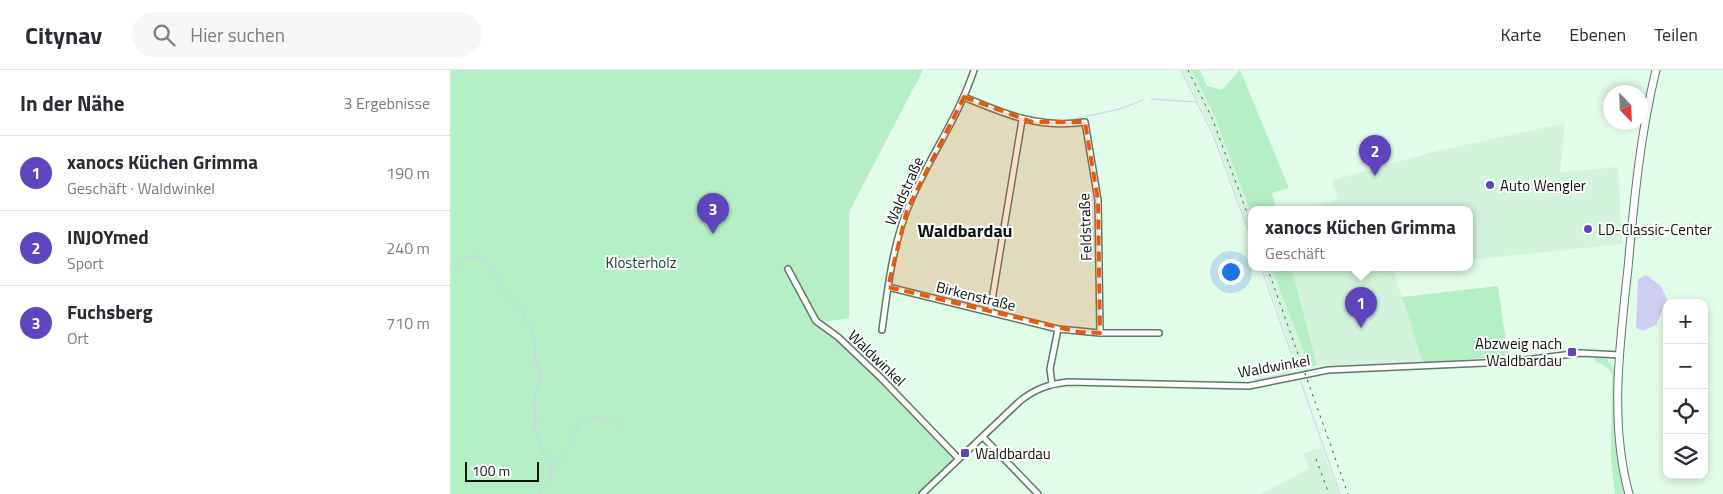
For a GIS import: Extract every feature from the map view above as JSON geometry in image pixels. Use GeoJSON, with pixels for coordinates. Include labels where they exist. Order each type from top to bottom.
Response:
{"type":"FeatureCollection","features":[{"type":"Feature","properties":{"kind":"main road"},"geometry":{"type":"LineString","coordinates":[[1629,494],[1619,451],[1620,355],[1642,128],[1656,70]]}},
{"type":"Feature","properties":{"kind":"street","name":"Waldstraße"},"geometry":{"type":"LineString","coordinates":[[882,330],[893,256],[907,210],[964,97],[974,70]]}},
{"type":"Feature","properties":{"kind":"street"},"geometry":{"type":"LineString","coordinates":[[964,97],[1022,120],[990,312]]}},
{"type":"Feature","properties":{"kind":"street","name":"Feldstraße"},"geometry":{"type":"LineString","coordinates":[[1022,120],[1052,124],[1085,122],[1098,200],[1100,333]]}},
{"type":"Feature","properties":{"kind":"street","name":"Waldwinkel"},"geometry":{"type":"LineString","coordinates":[[788,269],[816,320],[838,337],[882,378],[959,459]]}},
{"type":"Feature","properties":{"kind":"street","name":"Birkenstraße"},"geometry":{"type":"LineString","coordinates":[[888,288],[1058,329],[1100,333],[1159,333]]}},
{"type":"Feature","properties":{"kind":"street"},"geometry":{"type":"LineString","coordinates":[[1052,384],[1050,369],[1058,329]]}},
{"type":"Feature","properties":{"kind":"street","name":"Waldwinkel"},"geometry":{"type":"LineString","coordinates":[[922,494],[1020,401],[1032,392],[1052,384],[1068,382],[1249,386],[1328,370],[1507,362],[1582,353],[1620,355]]}},
{"type":"Feature","properties":{"kind":"street"},"geometry":{"type":"LineString","coordinates":[[983,437],[1038,494]]}},
{"type":"Feature","properties":{"kind":"highlighted area"},"geometry":{"type":"Polygon","coordinates":[[[964,97],[1032,122],[1085,122],[1098,200],[1100,333],[1078,332],[888,287],[907,210],[964,97]]]}},
{"type":"Feature","properties":{"kind":"shaded area"},"geometry":{"type":"Polygon","coordinates":[[[1182,70],[1192,70],[1215,117],[1248,206],[1248,227],[1216,137],[1182,70]]]}},
{"type":"Feature","properties":{"kind":"shaded area"},"geometry":{"type":"Polygon","coordinates":[[[1565,123],[1560,172],[1618,167],[1622,244],[1473,260],[1473,206],[1314,206],[1338,199],[1332,180],[1437,151],[1565,123]]]}},
{"type":"Feature","properties":{"kind":"shaded area"},"geometry":{"type":"Polygon","coordinates":[[[1264,271],[1273,271],[1310,367],[1300,372],[1264,271]]]}},
{"type":"Feature","properties":{"kind":"shaded area"},"geometry":{"type":"Polygon","coordinates":[[[1292,271],[1394,271],[1423,363],[1317,365],[1292,271]]]}},
{"type":"Feature","properties":{"kind":"shaded area"},"geometry":{"type":"Polygon","coordinates":[[[1322,448],[1339,494],[1261,494],[1309,469],[1303,453],[1322,448]]]}},
{"type":"Feature","properties":{"kind":"green space","name":"Klosterholz"},"geometry":{"type":"Polygon","coordinates":[[[450,70],[923,70],[849,212],[849,318],[823,322],[956,458],[918,494],[450,494],[450,70]]]}},
{"type":"Feature","properties":{"kind":"green space"},"geometry":{"type":"Polygon","coordinates":[[[1192,70],[1200,70],[1207,86],[1222,90],[1240,70],[1289,188],[1272,193],[1275,206],[1248,206],[1215,117],[1192,70]]]}},
{"type":"Feature","properties":{"kind":"green space"},"geometry":{"type":"Polygon","coordinates":[[[1273,271],[1292,271],[1317,365],[1310,367],[1273,271]]]}},
{"type":"Feature","properties":{"kind":"green space"},"geometry":{"type":"Polygon","coordinates":[[[1498,286],[1508,356],[1423,363],[1402,297],[1498,286]]]}},
{"type":"Feature","properties":{"kind":"green space"},"geometry":{"type":"Polygon","coordinates":[[[1595,356],[1607,359],[1616,372],[1616,451],[1626,494],[1615,494],[1611,458],[1612,374],[1608,368],[1594,360],[1595,356]]]}},
{"type":"Feature","properties":{"kind":"water"},"geometry":{"type":"Polygon","coordinates":[[[1646,275],[1661,286],[1667,299],[1663,299],[1663,308],[1656,325],[1643,331],[1636,328],[1638,279],[1646,275]]]}},
{"type":"Feature","properties":{"kind":"waterway"},"geometry":{"type":"LineString","coordinates":[[1181,70],[1214,137],[1248,230]]}},
{"type":"Feature","properties":{"kind":"waterway"},"geometry":{"type":"LineString","coordinates":[[1151,99],[1198,102]]}},
{"type":"Feature","properties":{"kind":"waterway"},"geometry":{"type":"LineString","coordinates":[[1065,121],[1120,109],[1143,100]]}},
{"type":"Feature","properties":{"kind":"waterway"},"geometry":{"type":"LineString","coordinates":[[450,269],[465,258],[478,256],[492,268],[500,285],[523,314],[534,338],[536,363],[542,376],[535,394],[534,407],[536,417],[534,426],[552,475],[540,488],[539,494]]}},
{"type":"Feature","properties":{"kind":"waterway"},"geometry":{"type":"LineString","coordinates":[[1262,271],[1297,370]]}},
{"type":"Feature","properties":{"kind":"waterway"},"geometry":{"type":"LineString","coordinates":[[1255,380],[1280,375],[1296,368]]}},
{"type":"Feature","properties":{"kind":"waterway"},"geometry":{"type":"LineString","coordinates":[[1300,379],[1340,494]]}},
{"type":"Feature","properties":{"kind":"waterway"},"geometry":{"type":"LineString","coordinates":[[551,472],[570,444],[581,422],[586,419],[599,418],[624,425]]}},
{"type":"Feature","properties":{"kind":"railway"},"geometry":{"type":"LineString","coordinates":[[1188,70],[1212,118],[1248,215]]}},
{"type":"Feature","properties":{"kind":"railway"},"geometry":{"type":"LineString","coordinates":[[1268,271],[1348,494]]}},
{"type":"Feature","properties":{"kind":"railway"},"geometry":{"type":"LineString","coordinates":[[1316,459],[1329,494]]}},
{"type":"Feature","properties":{"kind":"place","name":"INJOYmed"},"geometry":{"type":"Point","coordinates":[1375,176]}},
{"type":"Feature","properties":{"kind":"place","name":"Auto Wengler"},"geometry":{"type":"Point","coordinates":[1490,185]}},
{"type":"Feature","properties":{"kind":"place","name":"LD-Classic-Center"},"geometry":{"type":"Point","coordinates":[1588,229]}},
{"type":"Feature","properties":{"kind":"place","name":"Fuchsberg"},"geometry":{"type":"Point","coordinates":[713,234]}},
{"type":"Feature","properties":{"kind":"place","name":"xanocs Küchen Grimma"},"geometry":{"type":"Point","coordinates":[1361,328]}},
{"type":"Feature","properties":{"kind":"place","name":"Abzweig nach Waldbardau"},"geometry":{"type":"Point","coordinates":[1572,352]}},
{"type":"Feature","properties":{"kind":"place","name":"Waldbardau"},"geometry":{"type":"Point","coordinates":[965,453]}},
{"type":"Feature","properties":{"kind":"district","name":"Waldbardau"},"geometry":{"type":"Point","coordinates":[965,230]}}]}
